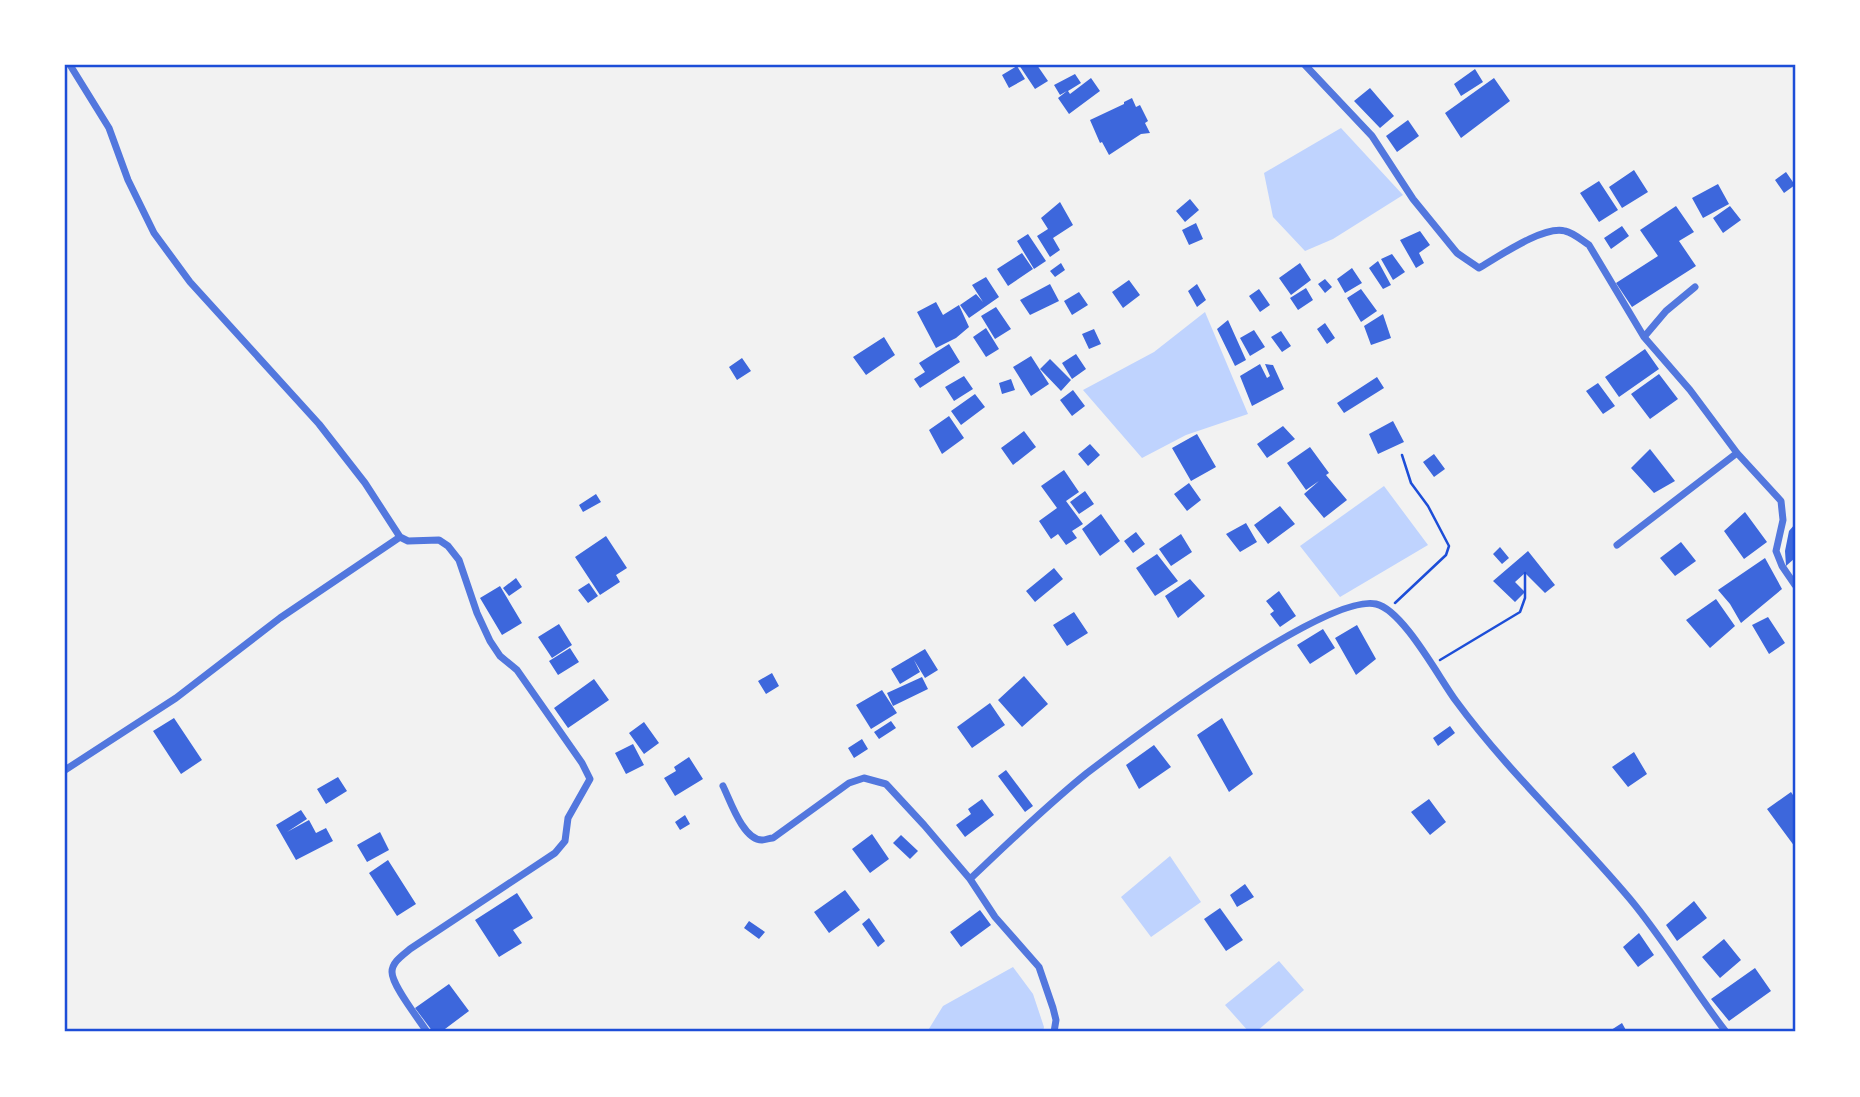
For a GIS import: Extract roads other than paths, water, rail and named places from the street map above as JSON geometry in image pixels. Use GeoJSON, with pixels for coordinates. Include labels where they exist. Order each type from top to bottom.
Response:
{"type":"FeatureCollection","features":[{"type":"Feature","properties":{"kind":"street"},"geometry":{"type":"LineString","coordinates":[[70,65],[109,128],[128,180],[154,233],[190,282],[319,424],[365,483],[400,537],[408,541],[439,540],[448,546],[459,560],[477,613],[490,641],[500,656],[517,670],[582,763],[590,779],[568,818],[563,845],[410,949],[395,963],[392,972],[396,982],[427,1032]]}},
{"type":"Feature","properties":{"kind":"street"},"geometry":{"type":"LineString","coordinates":[[1307,65],[1372,136],[1413,199],[1457,253],[1479,268],[1509,250],[1558,230],[1567,231],[1589,245],[1644,337],[1690,390],[1737,453],[1781,501],[1783,520],[1776,551],[1795,585]]}},
{"type":"Feature","properties":{"kind":"street"},"geometry":{"type":"LineString","coordinates":[[1644,337],[1666,310],[1695,287]]}},
{"type":"Feature","properties":{"kind":"street"},"geometry":{"type":"LineString","coordinates":[[1617,545],[1737,453]]}},
{"type":"Feature","properties":{"kind":"street"},"geometry":{"type":"LineString","coordinates":[[65,770],[176,698],[280,618],[400,537]]}},
{"type":"Feature","properties":{"kind":"street"},"geometry":{"type":"LineString","coordinates":[[970,879],[1087,774],[1202,690],[1300,627],[1356,604],[1376,604],[1388,610],[1410,634],[1455,701],[1506,763],[1632,901],[1726,1032]]}},
{"type":"Feature","properties":{"kind":"street"},"geometry":{"type":"LineString","coordinates":[[723,786],[740,823],[755,838],[761,840],[773,838],[849,783],[864,778],[876,779],[886,784],[970,879],[995,917],[1038,967],[1056,1020],[1054,1032]]}},
{"type":"Feature","properties":{"kind":"water"},"geometry":{"type":"Polygon","coordinates":[[[1341,128],[1403,195],[1333,239],[1305,251],[1273,217],[1264,173],[1341,128]]]}},
{"type":"Feature","properties":{"kind":"water"},"geometry":{"type":"Polygon","coordinates":[[[1205,312],[1248,414],[1186,435],[1142,458],[1083,390],[1154,352],[1205,312]]]}},
{"type":"Feature","properties":{"kind":"water"},"geometry":{"type":"Polygon","coordinates":[[[1384,486],[1428,545],[1340,597],[1300,546],[1384,486]]]}},
{"type":"Feature","properties":{"kind":"water"},"geometry":{"type":"Polygon","coordinates":[[[1170,856],[1201,902],[1151,937],[1121,897],[1170,856]]]}},
{"type":"Feature","properties":{"kind":"water"},"geometry":{"type":"Polygon","coordinates":[[[1279,961],[1304,990],[1256,1032],[1249,1032],[1225,1005],[1279,961]]]}},
{"type":"Feature","properties":{"kind":"water"},"geometry":{"type":"Polygon","coordinates":[[[1013,967],[1033,994],[1044,1027],[1043,1032],[927,1032],[943,1006],[1013,967]]]}}]}
